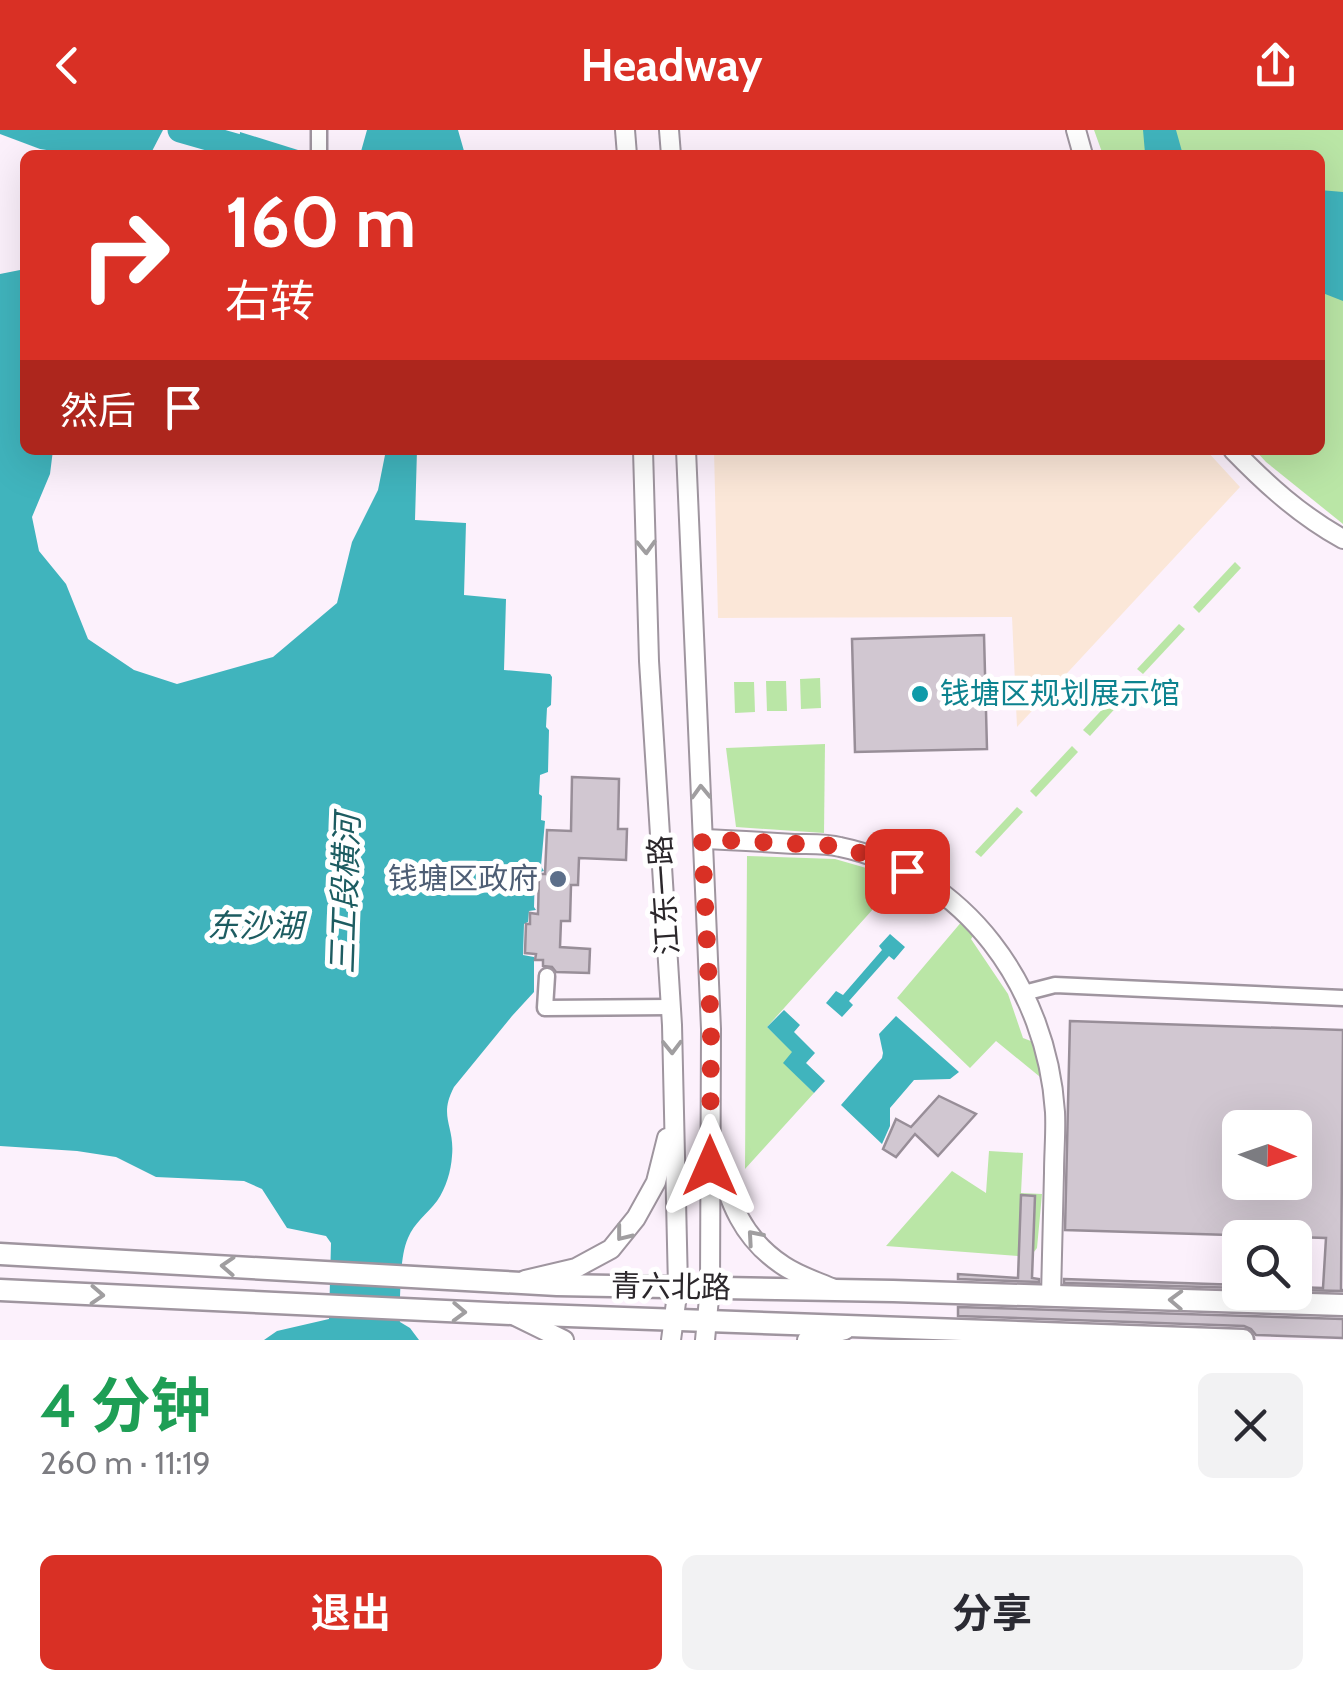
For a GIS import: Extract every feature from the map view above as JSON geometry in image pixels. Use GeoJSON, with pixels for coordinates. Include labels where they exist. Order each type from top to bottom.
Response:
{"type":"FeatureCollection","features":[{"type":"Feature","properties":{"kind":"main road","name":"江东一路"},"geometry":{"type":"LineString","coordinates":[[643,455],[649,660],[674,1113],[678,1287],[673,1330]]}},
{"type":"Feature","properties":{"kind":"main road","name":"江东一路"},"geometry":{"type":"LineString","coordinates":[[686,455],[711,1029],[710,1288],[706,1331]]}},
{"type":"Feature","properties":{"kind":"main road"},"geometry":{"type":"LineString","coordinates":[[1238,455],[1270,488],[1310,520],[1343,539]]}},
{"type":"Feature","properties":{"kind":"main road"},"geometry":{"type":"LineString","coordinates":[[702,839],[838,846],[880,859],[943,892],[1000,950],[1024,992],[1043,1038],[1055,1112],[1051,1296]]}},
{"type":"Feature","properties":{"kind":"main road"},"geometry":{"type":"LineString","coordinates":[[512,1283],[576,1268],[612,1249],[636,1218],[656,1182],[674,1113]]}},
{"type":"Feature","properties":{"kind":"main road"},"geometry":{"type":"LineString","coordinates":[[710,1135],[730,1202],[750,1238],[785,1267],[834,1290]]}},
{"type":"Feature","properties":{"kind":"main road","name":"青六北路"},"geometry":{"type":"LineString","coordinates":[[0,1254],[512,1283],[1343,1305]]}},
{"type":"Feature","properties":{"kind":"main road","name":"青六北路"},"geometry":{"type":"LineString","coordinates":[[0,1290],[512,1314],[673,1330],[853,1328],[1243,1340]]}},
{"type":"Feature","properties":{"kind":"main road"},"geometry":{"type":"LineString","coordinates":[[512,1314],[564,1340]]}},
{"type":"Feature","properties":{"kind":"main road"},"geometry":{"type":"LineString","coordinates":[[807,1340],[853,1328]]}},
{"type":"Feature","properties":{"kind":"street"},"geometry":{"type":"LineString","coordinates":[[547,976],[545,1013],[670,1007]]}},
{"type":"Feature","properties":{"kind":"street"},"geometry":{"type":"LineString","coordinates":[[1024,992],[1054,985],[1343,998]]}},
{"type":"Feature","properties":{"kind":"shaded area"},"geometry":{"type":"Polygon","coordinates":[[[714,455],[1211,455],[1240,487],[1017,727],[1012,617],[718,618],[714,455]]]}},
{"type":"Feature","properties":{"kind":"green space"},"geometry":{"type":"Polygon","coordinates":[[[1094,130],[1343,130],[1343,524],[1260,455],[1325,455],[1325,150],[1101,150],[1094,130]]]}},
{"type":"Feature","properties":{"kind":"green space"},"geometry":{"type":"Polygon","coordinates":[[[1235,562],[1241,568],[1199,613],[1193,607],[1235,562]]]}},
{"type":"Feature","properties":{"kind":"green space"},"geometry":{"type":"Polygon","coordinates":[[[1179,624],[1185,629],[1143,674],[1137,669],[1179,624]]]}},
{"type":"Feature","properties":{"kind":"green space"},"geometry":{"type":"Polygon","coordinates":[[[820,678],[821,708],[801,709],[800,679],[820,678]]]}},
{"type":"Feature","properties":{"kind":"green space"},"geometry":{"type":"Polygon","coordinates":[[[766,681],[786,681],[787,711],[767,711],[766,681]]]}},
{"type":"Feature","properties":{"kind":"green space"},"geometry":{"type":"Polygon","coordinates":[[[734,682],[754,682],[755,712],[735,713],[734,682]]]}},
{"type":"Feature","properties":{"kind":"green space"},"geometry":{"type":"Polygon","coordinates":[[[1125,685],[1131,691],[1090,736],[1083,730],[1125,685]]]}},
{"type":"Feature","properties":{"kind":"green space"},"geometry":{"type":"Polygon","coordinates":[[[825,744],[824,833],[736,827],[726,748],[825,744]]]}},
{"type":"Feature","properties":{"kind":"green space"},"geometry":{"type":"Polygon","coordinates":[[[1072,746],[1078,752],[1036,797],[1030,791],[1072,746]]]}},
{"type":"Feature","properties":{"kind":"green space"},"geometry":{"type":"Polygon","coordinates":[[[1017,807],[1023,812],[981,857],[975,852],[1017,807]]]}},
{"type":"Feature","properties":{"kind":"green space"},"geometry":{"type":"Polygon","coordinates":[[[747,856],[835,859],[901,878],[767,1027],[793,1052],[784,1063],[814,1093],[745,1169],[747,856]]]}},
{"type":"Feature","properties":{"kind":"green space"},"geometry":{"type":"Polygon","coordinates":[[[963,920],[976,932],[971,939],[1008,994],[1023,1038],[1036,1043],[1045,1081],[996,1041],[970,1068],[897,998],[963,920]]]}},
{"type":"Feature","properties":{"kind":"green space"},"geometry":{"type":"Polygon","coordinates":[[[989,1151],[1023,1153],[1021,1193],[1042,1194],[1037,1248],[1030,1257],[886,1246],[952,1171],[986,1193],[989,1151]]]}},
{"type":"Feature","properties":{"kind":"water"},"geometry":{"type":"Polygon","coordinates":[[[0,130],[163,130],[153,150],[46,150],[0,134],[0,130]]]}},
{"type":"Feature","properties":{"kind":"water"},"geometry":{"type":"Polygon","coordinates":[[[367,130],[458,130],[464,150],[361,150],[367,130]]]}},
{"type":"Feature","properties":{"kind":"water"},"geometry":{"type":"Polygon","coordinates":[[[1143,130],[1176,130],[1182,150],[1145,150],[1143,130]]]}},
{"type":"Feature","properties":{"kind":"water"},"geometry":{"type":"Polygon","coordinates":[[[240,132],[298,150],[238,150],[240,132]]]}},
{"type":"Feature","properties":{"kind":"water"},"geometry":{"type":"Polygon","coordinates":[[[1325,190],[1343,192],[1343,301],[1325,294],[1325,190]]]}},
{"type":"Feature","properties":{"kind":"water","name":"东沙湖"},"geometry":{"type":"Polygon","coordinates":[[[20,270],[20,455],[52,455],[50,474],[32,517],[39,551],[66,584],[88,639],[134,670],[177,684],[273,657],[337,603],[352,542],[378,490],[385,455],[417,455],[415,520],[466,523],[464,595],[506,599],[504,670],[552,677],[546,727],[548,772],[540,775],[539,794],[541,820],[545,821],[541,866],[544,871],[535,873],[536,910],[529,911],[528,922],[524,924],[523,955],[534,957],[534,992],[449,1098],[449,1173],[437,1201],[411,1233],[402,1266],[400,1322],[419,1340],[264,1340],[277,1331],[329,1319],[331,1243],[326,1236],[287,1228],[262,1189],[244,1181],[156,1177],[116,1157],[0,1146],[0,274],[20,270]]]}},
{"type":"Feature","properties":{"kind":"water"},"geometry":{"type":"Polygon","coordinates":[[[890,934],[905,947],[894,960],[889,956],[849,1001],[853,1005],[842,1017],[826,1003],[836,991],[843,995],[882,950],[879,946],[890,934]]]}},
{"type":"Feature","properties":{"kind":"water"},"geometry":{"type":"Polygon","coordinates":[[[784,1010],[800,1025],[794,1032],[815,1053],[806,1063],[825,1081],[814,1093],[783,1063],[792,1052],[767,1027],[784,1010]]]}},
{"type":"Feature","properties":{"kind":"water"},"geometry":{"type":"Polygon","coordinates":[[[896,1016],[959,1072],[950,1079],[914,1080],[890,1108],[890,1126],[882,1144],[841,1105],[882,1058],[879,1034],[896,1016]]]}},
{"type":"Feature","properties":{"kind":"building","name":"钱塘区规划展示馆"},"geometry":{"type":"Polygon","coordinates":[[[984,635],[987,749],[855,752],[852,639],[984,635]]]}},
{"type":"Feature","properties":{"kind":"building","name":"钱塘区政府"},"geometry":{"type":"Polygon","coordinates":[[[572,777],[619,779],[618,829],[627,829],[626,860],[579,858],[578,885],[571,885],[570,921],[561,921],[560,947],[590,949],[589,973],[556,972],[543,966],[543,960],[535,960],[536,954],[525,953],[526,924],[530,924],[530,913],[538,914],[539,874],[545,874],[547,830],[571,831],[572,777]]]}},
{"type":"Feature","properties":{"kind":"building"},"geometry":{"type":"Polygon","coordinates":[[[1070,1021],[1343,1030],[1343,1291],[1312,1290],[1323,1288],[1326,1238],[1312,1238],[1312,1220],[1222,1220],[1222,1235],[1065,1230],[1070,1021]]]}},
{"type":"Feature","properties":{"kind":"building"},"geometry":{"type":"Polygon","coordinates":[[[939,1096],[976,1114],[938,1156],[915,1134],[896,1157],[883,1149],[896,1119],[911,1127],[939,1096]]]}},
{"type":"Feature","properties":{"kind":"building"},"geometry":{"type":"Polygon","coordinates":[[[1021,1195],[1035,1196],[1032,1278],[1039,1282],[958,1279],[958,1274],[1018,1278],[1021,1195]]]}},
{"type":"Feature","properties":{"kind":"building"},"geometry":{"type":"Polygon","coordinates":[[[1064,1279],[1222,1284],[1222,1287],[1064,1283],[1064,1279]]]}},
{"type":"Feature","properties":{"kind":"building"},"geometry":{"type":"Polygon","coordinates":[[[958,1307],[1343,1319],[1343,1338],[1256,1335],[1244,1326],[958,1316],[958,1307]]]}},
{"type":"Feature","properties":{"kind":"waterway"},"geometry":{"type":"LineString","coordinates":[[180,130],[250,150]]}},
{"type":"Feature","properties":{"kind":"place","name":"钱塘区规划展示馆"},"geometry":{"type":"Point","coordinates":[920,694]}},
{"type":"Feature","properties":{"kind":"place","name":"钱塘区政府"},"geometry":{"type":"Point","coordinates":[558,879]}},
{"type":"Feature","properties":{"kind":"route"},"geometry":{"type":"LineString","coordinates":[[710,1166],[711,1029],[702,839],[838,846],[907,871]]}},
{"type":"Feature","properties":{"kind":"water label","name":"三工段横河"},"geometry":{"type":"Point","coordinates":[345,894]}}]}
